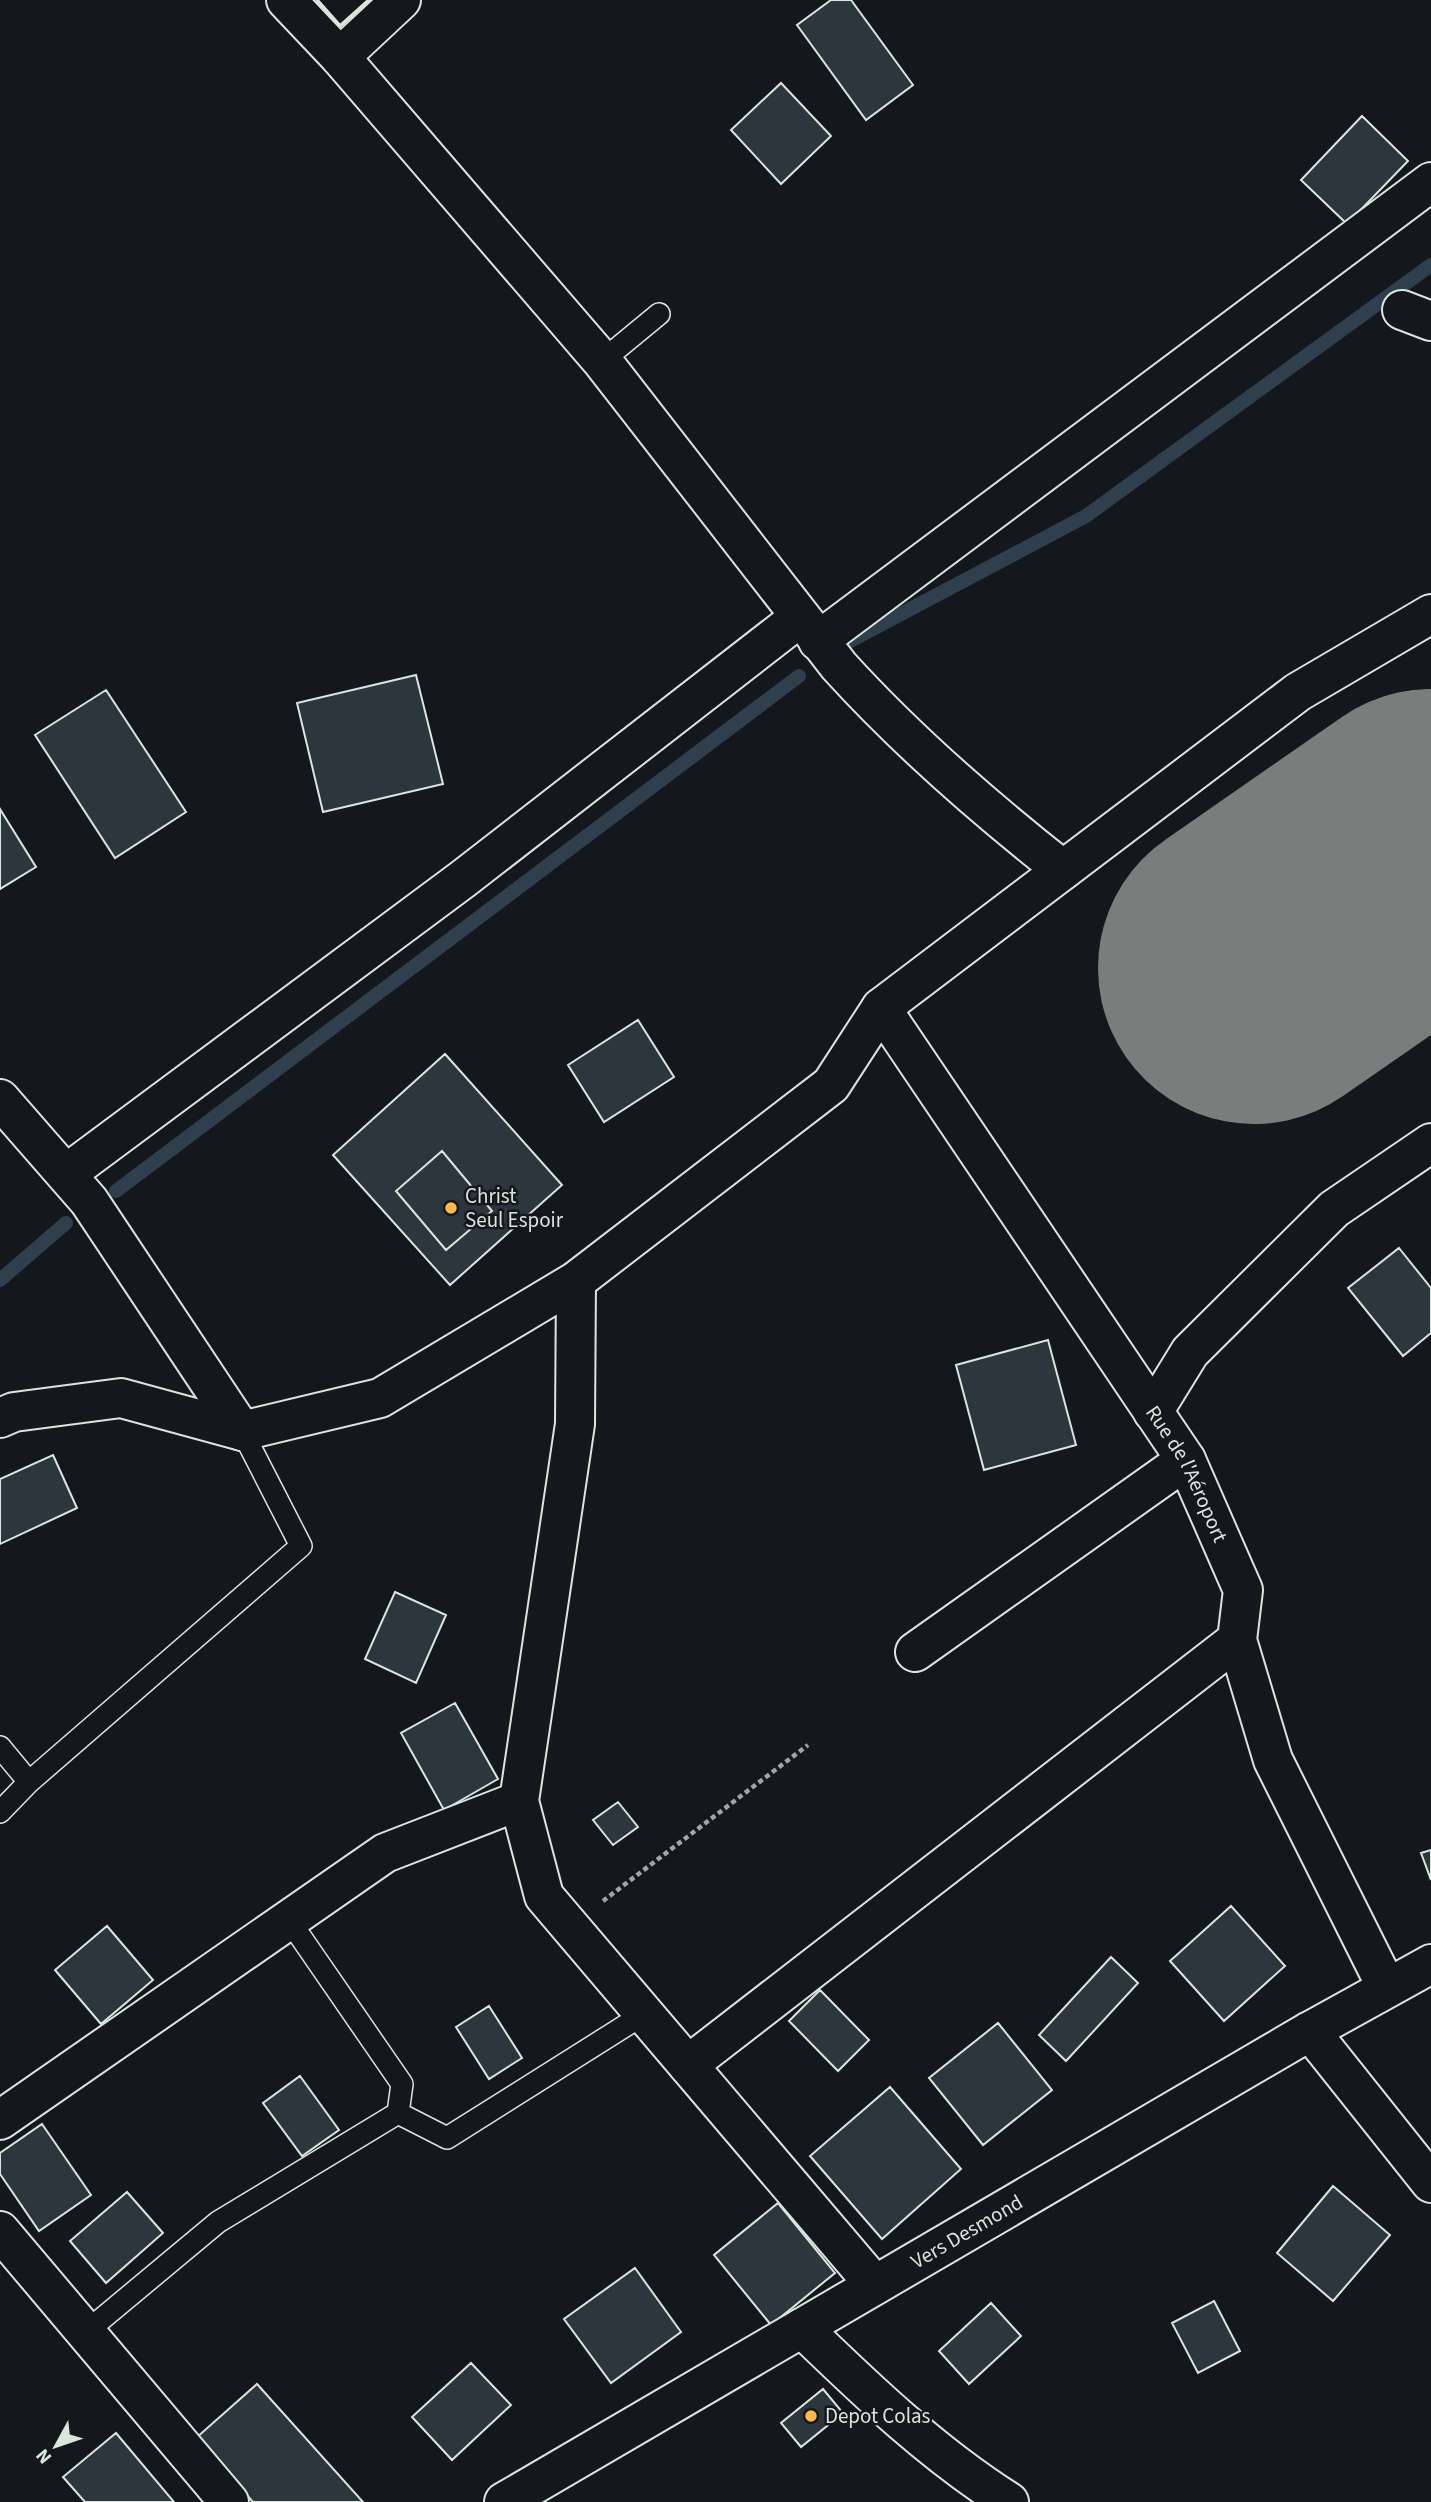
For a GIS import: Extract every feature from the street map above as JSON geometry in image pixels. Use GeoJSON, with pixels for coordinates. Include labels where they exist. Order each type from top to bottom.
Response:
{"type":"FeatureCollection","features":[{"type":"Feature","properties":{"kind":"street"},"geometry":{"type":"LineString","coordinates":[[286,0],[340,57],[601,361],[808,630],[875,706],[970,796],[1063,870]]}},
{"type":"Feature","properties":{"kind":"street"},"geometry":{"type":"LineString","coordinates":[[340,57],[401,0]]}},
{"type":"Feature","properties":{"kind":"street"},"geometry":{"type":"LineString","coordinates":[[66,1174],[463,879],[1431,182]]}},
{"type":"Feature","properties":{"kind":"street"},"geometry":{"type":"LineString","coordinates":[[0,1418],[14,1412],[121,1398],[242,1431],[380,1398],[576,1282],[831,1085],[881,1007],[1298,692],[1431,614]]}},
{"type":"Feature","properties":{"kind":"street","name":"Rue de l'Aéroport"},"geometry":{"type":"LineString","coordinates":[[881,1007],[1186,1460],[1243,1590],[1237,1640],[1273,1760],[1387,1988]]}},
{"type":"Feature","properties":{"kind":"street"},"geometry":{"type":"LineString","coordinates":[[0,1098],[66,1174],[103,1222],[242,1431]]}},
{"type":"Feature","properties":{"kind":"street"},"geometry":{"type":"LineString","coordinates":[[1153,1412],[1190,1352],[1334,1209],[1431,1143]]}},
{"type":"Feature","properties":{"kind":"street"},"geometry":{"type":"LineString","coordinates":[[576,1282],[575,1424],[519,1801],[544,1896],[875,2285]]}},
{"type":"Feature","properties":{"kind":"street"},"geometry":{"type":"LineString","coordinates":[[915,1652],[1186,1460]]}},
{"type":"Feature","properties":{"kind":"street"},"geometry":{"type":"LineString","coordinates":[[688,2065],[1237,1640]]}},
{"type":"Feature","properties":{"kind":"street"},"geometry":{"type":"LineString","coordinates":[[0,2120],[385,1853],[519,1801]]}},
{"type":"Feature","properties":{"kind":"street","name":"Vers Desmond"},"geometry":{"type":"LineString","coordinates":[[504,2502],[1310,2031],[1431,1964]]}},
{"type":"Feature","properties":{"kind":"street"},"geometry":{"type":"LineString","coordinates":[[1310,2031],[1431,2183]]}},
{"type":"Feature","properties":{"kind":"street"},"geometry":{"type":"LineString","coordinates":[[0,2231],[229,2502]]}},
{"type":"Feature","properties":{"kind":"street"},"geometry":{"type":"LineString","coordinates":[[802,2328],[874,2397],[964,2473],[1009,2502]]}},
{"type":"Feature","properties":{"kind":"lane"},"geometry":{"type":"LineString","coordinates":[[601,361],[659,314]]}},
{"type":"Feature","properties":{"kind":"lane"},"geometry":{"type":"LineString","coordinates":[[0,1812],[29,1782],[301,1546],[242,1431]]}},
{"type":"Feature","properties":{"kind":"lane"},"geometry":{"type":"LineString","coordinates":[[0,1747],[29,1782]]}},
{"type":"Feature","properties":{"kind":"lane"},"geometry":{"type":"LineString","coordinates":[[289,1920],[402,2084],[398,2113]]}},
{"type":"Feature","properties":{"kind":"lane"},"geometry":{"type":"LineString","coordinates":[[398,2113],[447,2138],[644,2014]]}},
{"type":"Feature","properties":{"kind":"lane"},"geometry":{"type":"LineString","coordinates":[[86,2332],[218,2222],[398,2113]]}},
{"type":"Feature","properties":{"kind":"path"},"geometry":{"type":"LineString","coordinates":[[571,1926],[808,1745]]}},
{"type":"Feature","properties":{"kind":"building"},"geometry":{"type":"Polygon","coordinates":[[[831,0],[851,0],[913,85],[866,120],[797,25],[831,0]]]}},
{"type":"Feature","properties":{"kind":"building"},"geometry":{"type":"Polygon","coordinates":[[[781,83],[831,136],[781,184],[731,130],[781,83]]]}},
{"type":"Feature","properties":{"kind":"building"},"geometry":{"type":"Polygon","coordinates":[[[1362,116],[1408,161],[1347,224],[1301,180],[1362,116]]]}},
{"type":"Feature","properties":{"kind":"building"},"geometry":{"type":"Polygon","coordinates":[[[416,675],[443,784],[323,812],[297,703],[416,675]]]}},
{"type":"Feature","properties":{"kind":"building"},"geometry":{"type":"Polygon","coordinates":[[[106,690],[186,812],[115,858],[35,735],[106,690]]]}},
{"type":"Feature","properties":{"kind":"building"},"geometry":{"type":"Polygon","coordinates":[[[0,809],[36,867],[0,889],[0,809]]]}},
{"type":"Feature","properties":{"kind":"building"},"geometry":{"type":"Polygon","coordinates":[[[638,1020],[674,1077],[604,1122],[568,1065],[638,1020]]]}},
{"type":"Feature","properties":{"kind":"building"},"geometry":{"type":"Polygon","coordinates":[[[445,1054],[562,1185],[450,1285],[333,1155],[445,1054]]]}},
{"type":"Feature","properties":{"kind":"building"},"geometry":{"type":"Polygon","coordinates":[[[442,1151],[492,1211],[446,1250],[396,1191],[442,1151]]]}},
{"type":"Feature","properties":{"kind":"building"},"geometry":{"type":"Polygon","coordinates":[[[1399,1248],[1431,1288],[1431,1333],[1403,1356],[1348,1288],[1399,1248]]]}},
{"type":"Feature","properties":{"kind":"building"},"geometry":{"type":"Polygon","coordinates":[[[1048,1340],[1076,1445],[984,1470],[956,1365],[1048,1340]]]}},
{"type":"Feature","properties":{"kind":"building"},"geometry":{"type":"Polygon","coordinates":[[[53,1455],[77,1508],[0,1544],[0,1479],[53,1455]]]}},
{"type":"Feature","properties":{"kind":"building"},"geometry":{"type":"Polygon","coordinates":[[[395,1592],[446,1615],[416,1683],[365,1659],[395,1592]]]}},
{"type":"Feature","properties":{"kind":"building"},"geometry":{"type":"Polygon","coordinates":[[[455,1703],[498,1779],[444,1810],[401,1733],[455,1703]]]}},
{"type":"Feature","properties":{"kind":"building"},"geometry":{"type":"Polygon","coordinates":[[[618,1802],[638,1827],[613,1845],[593,1820],[618,1802]]]}},
{"type":"Feature","properties":{"kind":"building"},"geometry":{"type":"Polygon","coordinates":[[[1431,1850],[1431,1880],[1421,1853],[1431,1850]]]}},
{"type":"Feature","properties":{"kind":"building"},"geometry":{"type":"Polygon","coordinates":[[[1231,1906],[1285,1966],[1224,2021],[1170,1961],[1231,1906]]]}},
{"type":"Feature","properties":{"kind":"building"},"geometry":{"type":"Polygon","coordinates":[[[107,1926],[153,1980],[101,2024],[55,1970],[107,1926]]]}},
{"type":"Feature","properties":{"kind":"building"},"geometry":{"type":"Polygon","coordinates":[[[1111,1957],[1138,1983],[1066,2061],[1039,2035],[1111,1957]]]}},
{"type":"Feature","properties":{"kind":"building"},"geometry":{"type":"Polygon","coordinates":[[[820,1990],[869,2040],[838,2071],[789,2021],[820,1990]]]}},
{"type":"Feature","properties":{"kind":"building"},"geometry":{"type":"Polygon","coordinates":[[[489,2006],[522,2058],[489,2079],[456,2027],[489,2006]]]}},
{"type":"Feature","properties":{"kind":"building"},"geometry":{"type":"Polygon","coordinates":[[[998,2023],[1052,2090],[983,2145],[929,2078],[998,2023]]]}},
{"type":"Feature","properties":{"kind":"building"},"geometry":{"type":"Polygon","coordinates":[[[300,2076],[339,2130],[302,2156],[263,2103],[300,2076]]]}},
{"type":"Feature","properties":{"kind":"building"},"geometry":{"type":"Polygon","coordinates":[[[890,2087],[961,2169],[882,2239],[810,2156],[890,2087]]]}},
{"type":"Feature","properties":{"kind":"building"},"geometry":{"type":"Polygon","coordinates":[[[42,2124],[91,2195],[39,2231],[0,2174],[0,2153],[42,2124]]]}},
{"type":"Feature","properties":{"kind":"building"},"geometry":{"type":"Polygon","coordinates":[[[1333,2186],[1390,2235],[1333,2301],[1277,2253],[1333,2186]]]}},
{"type":"Feature","properties":{"kind":"building"},"geometry":{"type":"Polygon","coordinates":[[[127,2192],[163,2233],[106,2283],[70,2241],[127,2192]]]}},
{"type":"Feature","properties":{"kind":"building"},"geometry":{"type":"Polygon","coordinates":[[[778,2203],[835,2273],[771,2325],[714,2255],[778,2203]]]}},
{"type":"Feature","properties":{"kind":"building"},"geometry":{"type":"Polygon","coordinates":[[[635,2268],[681,2332],[611,2383],[564,2319],[635,2268]]]}},
{"type":"Feature","properties":{"kind":"building"},"geometry":{"type":"Polygon","coordinates":[[[1214,2301],[1240,2351],[1198,2373],[1172,2323],[1214,2301]]]}},
{"type":"Feature","properties":{"kind":"building"},"geometry":{"type":"Polygon","coordinates":[[[991,2303],[1021,2336],[969,2384],[939,2351],[991,2303]]]}},
{"type":"Feature","properties":{"kind":"building"},"geometry":{"type":"Polygon","coordinates":[[[471,2363],[511,2405],[452,2460],[412,2417],[471,2363]]]}},
{"type":"Feature","properties":{"kind":"building"},"geometry":{"type":"Polygon","coordinates":[[[257,2384],[363,2502],[253,2502],[196,2438],[257,2384]]]}},
{"type":"Feature","properties":{"kind":"building"},"geometry":{"type":"Polygon","coordinates":[[[823,2389],[843,2413],[801,2447],[781,2423],[823,2389]]]}},
{"type":"Feature","properties":{"kind":"building"},"geometry":{"type":"Polygon","coordinates":[[[116,2433],[174,2502],[85,2502],[63,2477],[116,2433]]]}},
{"type":"Feature","properties":{"kind":"waterway"},"geometry":{"type":"LineString","coordinates":[[833,650],[1086,516],[1431,265]]}},
{"type":"Feature","properties":{"kind":"waterway"},"geometry":{"type":"LineString","coordinates":[[116,1191],[799,676]]}},
{"type":"Feature","properties":{"kind":"waterway"},"geometry":{"type":"LineString","coordinates":[[0,1280],[66,1223]]}},
{"type":"Feature","properties":{"kind":"runway"},"geometry":{"type":"LineString","coordinates":[[1254,968],[1431,845]]}},
{"type":"Feature","properties":{"kind":"wall"},"geometry":{"type":"LineString","coordinates":[[317,0],[340,26],[369,0]]}},
{"type":"Feature","properties":{"kind":"place","name":"Christ Seul Espoir"},"geometry":{"type":"Point","coordinates":[451,1208]}},
{"type":"Feature","properties":{"kind":"place","name":"Depot Colas"},"geometry":{"type":"Point","coordinates":[811,2416]}}]}
